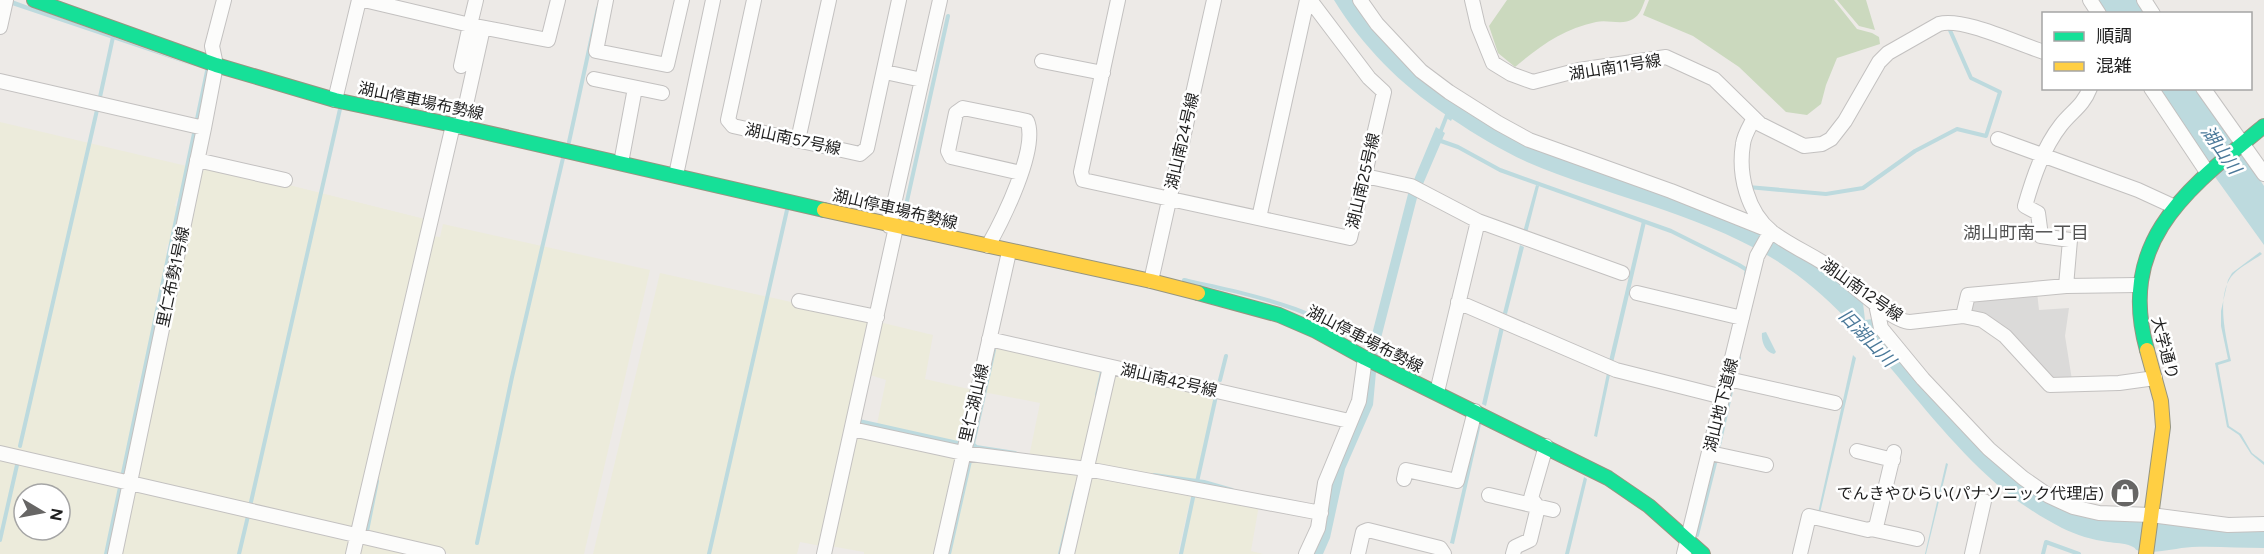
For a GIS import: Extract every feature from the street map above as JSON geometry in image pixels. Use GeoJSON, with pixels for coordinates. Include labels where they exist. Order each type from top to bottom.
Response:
{"type":"FeatureCollection","features":[{"type":"Feature","properties":{"kind":"main road","name":"湖山停車場布勢線"},"geometry":{"type":"LineString","coordinates":[[34,0],[216,65],[335,100],[676,175],[1009,252],[1151,281],[1279,315],[1316,331],[1365,358],[1608,478],[1649,506],[1686,547],[1703,554]]}},
{"type":"Feature","properties":{"kind":"main road"},"geometry":{"type":"LineString","coordinates":[[2242,145],[2264,126]]}},
{"type":"Feature","properties":{"kind":"main road","name":"大学通り"},"geometry":{"type":"LineString","coordinates":[[2146,554],[2164,416],[2160,392],[2140,326],[2138,285],[2160,230],[2175,207],[2208,172],[2242,145]]}},
{"type":"Feature","properties":{"kind":"street"},"geometry":{"type":"LineString","coordinates":[[0,27],[6,0]]}},
{"type":"Feature","properties":{"kind":"street","name":"里仁布勢1号線"},"geometry":{"type":"LineString","coordinates":[[115,554],[204,128],[216,65],[212,46],[224,0]]}},
{"type":"Feature","properties":{"kind":"street"},"geometry":{"type":"LineString","coordinates":[[335,100],[359,0]]}},
{"type":"Feature","properties":{"kind":"street"},"geometry":{"type":"LineString","coordinates":[[364,0],[477,27],[548,40],[558,0]]}},
{"type":"Feature","properties":{"kind":"street"},"geometry":{"type":"LineString","coordinates":[[352,554],[457,126],[477,27],[476,0]]}},
{"type":"Feature","properties":{"kind":"street"},"geometry":{"type":"LineString","coordinates":[[606,0],[596,51],[667,65],[682,0]]}},
{"type":"Feature","properties":{"kind":"street"},"geometry":{"type":"LineString","coordinates":[[676,175],[712,0]]}},
{"type":"Feature","properties":{"kind":"street","name":"湖山南57号線"},"geometry":{"type":"LineString","coordinates":[[754,0],[728,120],[733,126],[860,154],[867,148],[899,0]]}},
{"type":"Feature","properties":{"kind":"street"},"geometry":{"type":"LineString","coordinates":[[798,140],[829,0]]}},
{"type":"Feature","properties":{"kind":"street"},"geometry":{"type":"LineString","coordinates":[[824,554],[877,317],[922,80],[940,0]]}},
{"type":"Feature","properties":{"kind":"street"},"geometry":{"type":"LineString","coordinates":[[1042,61],[1103,73],[1118,0]]}},
{"type":"Feature","properties":{"kind":"street","name":"湖山南24号線"},"geometry":{"type":"LineString","coordinates":[[1151,281],[1214,0]]}},
{"type":"Feature","properties":{"kind":"street"},"geometry":{"type":"LineString","coordinates":[[1259,218],[1309,0]]}},
{"type":"Feature","properties":{"kind":"street","name":"湖山南25号線"},"geometry":{"type":"LineString","coordinates":[[1103,73],[1081,172],[1083,180],[1350,238],[1384,92],[1369,78],[1309,0]]}},
{"type":"Feature","properties":{"kind":"street"},"geometry":{"type":"LineString","coordinates":[[1359,0],[1377,24],[1421,71],[1498,123],[1529,140],[1671,191],[1770,234]]}},
{"type":"Feature","properties":{"kind":"street","name":"湖山南11号線"},"geometry":{"type":"LineString","coordinates":[[1472,0],[1478,26],[1493,63],[1511,74],[1533,82],[1579,70],[1666,57],[1714,79],[1754,118],[1770,130],[1804,146],[1822,144],[1831,139],[1845,122],[1879,62],[1888,53],[1931,27],[1948,22],[1965,25],[2042,52]]}},
{"type":"Feature","properties":{"kind":"street"},"geometry":{"type":"LineString","coordinates":[[461,66],[477,27]]}},
{"type":"Feature","properties":{"kind":"street"},"geometry":{"type":"LineString","coordinates":[[885,72],[922,80]]}},
{"type":"Feature","properties":{"kind":"street"},"geometry":{"type":"LineString","coordinates":[[594,79],[662,93]]}},
{"type":"Feature","properties":{"kind":"street"},"geometry":{"type":"LineString","coordinates":[[0,81],[204,128]]}},
{"type":"Feature","properties":{"kind":"street"},"geometry":{"type":"LineString","coordinates":[[621,163],[635,88]]}},
{"type":"Feature","properties":{"kind":"street"},"geometry":{"type":"LineString","coordinates":[[2066,286],[2070,240],[2041,236],[2038,213],[2025,206],[2043,154],[2061,125],[2085,101],[2089,90]]}},
{"type":"Feature","properties":{"kind":"street"},"geometry":{"type":"LineString","coordinates":[[2152,90],[2208,172]]}},
{"type":"Feature","properties":{"kind":"street"},"geometry":{"type":"LineString","coordinates":[[2204,90],[2264,174]]}},
{"type":"Feature","properties":{"kind":"street"},"geometry":{"type":"LineString","coordinates":[[988,246],[1004,218],[1022,173],[1031,129],[1027,121],[963,108],[956,113],[948,151],[951,157],[1022,173]]}},
{"type":"Feature","properties":{"kind":"street","name":"湖山南12号線"},"geometry":{"type":"LineString","coordinates":[[1754,118],[1743,143],[1743,184],[1749,200],[1770,234],[1829,266],[1876,304],[1906,322],[1963,316]]}},
{"type":"Feature","properties":{"kind":"street"},"geometry":{"type":"LineString","coordinates":[[1998,139],[2138,190],[2175,207]]}},
{"type":"Feature","properties":{"kind":"street"},"geometry":{"type":"LineString","coordinates":[[197,160],[285,180]]}},
{"type":"Feature","properties":{"kind":"street"},"geometry":{"type":"LineString","coordinates":[[1365,176],[1416,188],[1478,221],[1622,273]]}},
{"type":"Feature","properties":{"kind":"street"},"geometry":{"type":"LineString","coordinates":[[1437,392],[1478,221]]}},
{"type":"Feature","properties":{"kind":"street","name":"湖山地下道線"},"geometry":{"type":"LineString","coordinates":[[1686,547],[1757,256],[1770,234]]}},
{"type":"Feature","properties":{"kind":"street","name":"里仁湖山線"},"geometry":{"type":"LineString","coordinates":[[940,554],[1009,252]]}},
{"type":"Feature","properties":{"kind":"street"},"geometry":{"type":"LineString","coordinates":[[2138,285],[2066,286],[1968,295],[1963,316],[1982,320],[2005,336],[2050,385],[2119,383],[2155,378]]}},
{"type":"Feature","properties":{"kind":"street"},"geometry":{"type":"LineString","coordinates":[[1638,293],[1742,318]]}},
{"type":"Feature","properties":{"kind":"street"},"geometry":{"type":"LineString","coordinates":[[799,301],[877,317]]}},
{"type":"Feature","properties":{"kind":"street"},"geometry":{"type":"LineString","coordinates":[[1458,302],[1616,370],[1723,397]]}},
{"type":"Feature","properties":{"kind":"street"},"geometry":{"type":"LineString","coordinates":[[1876,304],[1881,328],[1923,380],[1989,448],[2038,489],[2062,502],[2099,513],[2228,525],[2264,524]]}},
{"type":"Feature","properties":{"kind":"street","name":"湖山南42号線"},"geometry":{"type":"LineString","coordinates":[[989,339],[1349,421]]}},
{"type":"Feature","properties":{"kind":"street"},"geometry":{"type":"LineString","coordinates":[[1306,554],[1318,528],[1325,483],[1359,401],[1365,358]]}},
{"type":"Feature","properties":{"kind":"street"},"geometry":{"type":"LineString","coordinates":[[1067,554],[1110,367]]}},
{"type":"Feature","properties":{"kind":"street"},"geometry":{"type":"LineString","coordinates":[[1728,379],[1835,403]]}},
{"type":"Feature","properties":{"kind":"street"},"geometry":{"type":"LineString","coordinates":[[1404,479],[1406,470],[1457,481],[1474,411]]}},
{"type":"Feature","properties":{"kind":"street"},"geometry":{"type":"LineString","coordinates":[[852,429],[963,453],[1088,469],[1321,513]]}},
{"type":"Feature","properties":{"kind":"street"},"geometry":{"type":"LineString","coordinates":[[1538,507],[1531,498],[1546,446]]}},
{"type":"Feature","properties":{"kind":"street"},"geometry":{"type":"LineString","coordinates":[[1800,554],[1809,516],[1868,531],[1876,527],[1893,456],[1857,451]]}},
{"type":"Feature","properties":{"kind":"street"},"geometry":{"type":"LineString","coordinates":[[0,453],[438,554]]}},
{"type":"Feature","properties":{"kind":"street"},"geometry":{"type":"LineString","coordinates":[[1710,453],[1766,465]]}},
{"type":"Feature","properties":{"kind":"street"},"geometry":{"type":"LineString","coordinates":[[1489,495],[1553,510]]}},
{"type":"Feature","properties":{"kind":"street"},"geometry":{"type":"LineString","coordinates":[[1972,554],[1984,501]]}},
{"type":"Feature","properties":{"kind":"street"},"geometry":{"type":"LineString","coordinates":[[1513,554],[1515,547],[1530,540],[1538,507]]}},
{"type":"Feature","properties":{"kind":"street"},"geometry":{"type":"LineString","coordinates":[[1871,529],[1917,540]]}},
{"type":"Feature","properties":{"kind":"street"},"geometry":{"type":"LineString","coordinates":[[1358,554],[1363,532],[1368,530],[1440,548],[1444,554]]}},
{"type":"Feature","properties":{"kind":"shaded area"},"geometry":{"type":"Polygon","coordinates":[[[0,122],[191,167],[185,198],[177,198],[175,206],[183,208],[174,247],[167,244],[166,253],[173,254],[164,297],[157,296],[155,303],[162,305],[147,382],[139,381],[137,390],[145,392],[128,473],[119,477],[0,450],[0,122]]]}},
{"type":"Feature","properties":{"kind":"shaded area"},"geometry":{"type":"Polygon","coordinates":[[[207,169],[288,187],[289,185],[425,219],[356,525],[351,530],[138,481],[136,475],[199,173],[207,169]]]}},
{"type":"Feature","properties":{"kind":"shaded area"},"geometry":{"type":"Polygon","coordinates":[[[443,224],[650,270],[584,554],[450,554],[367,535],[364,529],[431,236],[440,237],[443,224]]]}},
{"type":"Feature","properties":{"kind":"shaded area"},"geometry":{"type":"Polygon","coordinates":[[[660,273],[863,318],[870,325],[821,546],[800,542],[797,554],[593,554],[660,273]]]}},
{"type":"Feature","properties":{"kind":"shaded area"},"geometry":{"type":"Polygon","coordinates":[[[2037,292],[2039,310],[2069,308],[2065,336],[2072,380],[2054,382],[1969,312],[1971,300],[2037,292]]]}},
{"type":"Feature","properties":{"kind":"shaded area"},"geometry":{"type":"Polygon","coordinates":[[[879,322],[933,335],[925,379],[973,390],[961,446],[876,429],[886,380],[867,374],[879,322]]]}},
{"type":"Feature","properties":{"kind":"shaded area"},"geometry":{"type":"Polygon","coordinates":[[[993,347],[1103,371],[1081,464],[1029,457],[1040,403],[983,392],[993,347]]]}},
{"type":"Feature","properties":{"kind":"shaded area"},"geometry":{"type":"Polygon","coordinates":[[[1112,372],[1215,396],[1195,483],[1097,467],[1093,461],[1112,372]]]}},
{"type":"Feature","properties":{"kind":"shaded area"},"geometry":{"type":"Polygon","coordinates":[[[857,435],[958,458],[936,554],[864,554],[864,552],[830,546],[842,486],[857,435]]]}},
{"type":"Feature","properties":{"kind":"shaded area"},"geometry":{"type":"Polygon","coordinates":[[[972,457],[1078,472],[1081,477],[1062,554],[946,554],[967,461],[972,457]]]}},
{"type":"Feature","properties":{"kind":"shaded area"},"geometry":{"type":"Polygon","coordinates":[[[0,458],[118,485],[123,492],[111,554],[0,554],[0,458]]]}},
{"type":"Feature","properties":{"kind":"shaded area"},"geometry":{"type":"Polygon","coordinates":[[[1088,476],[1192,491],[1178,554],[1070,554],[1088,476]]]}},
{"type":"Feature","properties":{"kind":"shaded area"},"geometry":{"type":"Polygon","coordinates":[[[136,489],[347,536],[351,542],[348,554],[119,554],[131,492],[136,489]]]}},
{"type":"Feature","properties":{"kind":"shaded area"},"geometry":{"type":"Polygon","coordinates":[[[1195,492],[1259,505],[1251,551],[1263,554],[1182,554],[1195,492]]]}},
{"type":"Feature","properties":{"kind":"shaded area"},"geometry":{"type":"Polygon","coordinates":[[[365,541],[422,554],[357,554],[359,544],[365,541]]]}},
{"type":"Feature","properties":{"kind":"green space"},"geometry":{"type":"Polygon","coordinates":[[[1507,0],[1645,0],[1639,13],[1633,19],[1624,22],[1596,22],[1573,29],[1543,45],[1515,67],[1498,53],[1489,26],[1507,0]]]}},
{"type":"Feature","properties":{"kind":"green space"},"geometry":{"type":"Polygon","coordinates":[[[1649,0],[1834,0],[1857,29],[1879,37],[1880,44],[1837,58],[1821,104],[1807,115],[1786,112],[1739,67],[1693,36],[1643,15],[1649,0]]]}},
{"type":"Feature","properties":{"kind":"green space"},"geometry":{"type":"Polygon","coordinates":[[[1837,0],[1866,0],[1875,30],[1859,26],[1837,0]]]}},
{"type":"Feature","properties":{"kind":"water"},"geometry":{"type":"Polygon","coordinates":[[[12,0],[196,67],[0,1],[12,0]]]}},
{"type":"Feature","properties":{"kind":"water"},"geometry":{"type":"Polygon","coordinates":[[[226,0],[231,0],[218,53],[208,76],[108,554],[104,554],[205,71],[226,0]]]}},
{"type":"Feature","properties":{"kind":"water","name":"旧湖山川"},"geometry":{"type":"Polygon","coordinates":[[[1334,0],[1355,0],[1466,108],[1736,220],[1803,254],[1848,288],[1863,303],[1865,320],[1873,319],[1910,369],[2059,505],[2264,529],[2264,548],[2192,547],[2145,552],[2126,544],[2085,537],[2062,528],[2020,502],[1982,471],[1948,436],[1851,324],[1816,290],[1777,261],[1717,230],[1527,162],[1452,119],[1451,121],[1384,64],[1357,33],[1334,0]]]}},
{"type":"Feature","properties":{"kind":"water"},"geometry":{"type":"Polygon","coordinates":[[[2095,0],[2140,0],[2148,12],[2103,12],[2095,0]]]}},
{"type":"Feature","properties":{"kind":"water","name":"湖山川"},"geometry":{"type":"Polygon","coordinates":[[[2158,90],[2200,90],[2264,186],[2264,245],[2200,156],[2158,90]]]}},
{"type":"Feature","properties":{"kind":"water"},"geometry":{"type":"Polygon","coordinates":[[[1436,127],[1445,133],[1417,198],[1378,350],[1373,405],[1345,469],[1330,538],[1323,554],[1314,554],[1327,519],[1330,489],[1366,386],[1369,346],[1408,194],[1436,127]]]}},
{"type":"Feature","properties":{"kind":"water"},"geometry":{"type":"Polygon","coordinates":[[[1536,185],[1539,186],[1527,233],[1523,232],[1536,185]]]}},
{"type":"Feature","properties":{"kind":"water"},"geometry":{"type":"Polygon","coordinates":[[[1642,221],[1646,222],[1613,363],[1609,361],[1642,221]]]}},
{"type":"Feature","properties":{"kind":"water"},"geometry":{"type":"Polygon","coordinates":[[[1520,245],[1524,247],[1507,314],[1503,313],[1520,245]]]}},
{"type":"Feature","properties":{"kind":"water"},"geometry":{"type":"Polygon","coordinates":[[[2260,252],[2262,254],[2237,271],[2227,285],[2232,273],[2260,252]]]}},
{"type":"Feature","properties":{"kind":"water"},"geometry":{"type":"Polygon","coordinates":[[[2224,299],[2225,329],[2231,361],[2218,365],[2229,426],[2241,434],[2252,453],[2264,462],[2264,465],[2251,454],[2239,435],[2227,427],[2215,363],[2228,359],[2221,326],[2221,311],[2224,299]]]}},
{"type":"Feature","properties":{"kind":"water"},"geometry":{"type":"Polygon","coordinates":[[[1500,326],[1504,328],[1486,406],[1482,404],[1500,326]]]}},
{"type":"Feature","properties":{"kind":"water"},"geometry":{"type":"Polygon","coordinates":[[[1766,332],[1776,352],[1774,354],[1766,349],[1763,343],[1762,333],[1766,332]]]}},
{"type":"Feature","properties":{"kind":"water"},"geometry":{"type":"Polygon","coordinates":[[[1853,355],[1856,358],[1820,513],[1818,513],[1853,355]]]}},
{"type":"Feature","properties":{"kind":"water"},"geometry":{"type":"Polygon","coordinates":[[[1607,373],[1610,375],[1597,437],[1594,436],[1607,373]]]}},
{"type":"Feature","properties":{"kind":"water"},"geometry":{"type":"Polygon","coordinates":[[[1478,422],[1481,424],[1454,544],[1450,543],[1478,422]]]}},
{"type":"Feature","properties":{"kind":"water"},"geometry":{"type":"Polygon","coordinates":[[[1946,463],[1948,464],[1925,554],[1946,463]]]}},
{"type":"Feature","properties":{"kind":"water"},"geometry":{"type":"Polygon","coordinates":[[[1584,477],[1587,479],[1569,554],[1565,554],[1584,477]]]}},
{"type":"Feature","properties":{"kind":"waterway"},"geometry":{"type":"LineString","coordinates":[[569,142],[598,8]]}},
{"type":"Feature","properties":{"kind":"waterway"},"geometry":{"type":"LineString","coordinates":[[907,201],[948,16]]}},
{"type":"Feature","properties":{"kind":"waterway"},"geometry":{"type":"LineString","coordinates":[[1748,187],[1826,194],[1863,188],[1915,151],[1957,129],[1986,136],[2000,92],[1971,78],[1949,28]]}},
{"type":"Feature","properties":{"kind":"waterway"},"geometry":{"type":"LineString","coordinates":[[100,97],[113,37]]}},
{"type":"Feature","properties":{"kind":"waterway"},"geometry":{"type":"LineString","coordinates":[[251,502],[340,109]]}},
{"type":"Feature","properties":{"kind":"waterway"},"geometry":{"type":"LineString","coordinates":[[20,446],[97,110]]}},
{"type":"Feature","properties":{"kind":"waterway"},"geometry":{"type":"LineString","coordinates":[[1440,133],[1447,115]]}},
{"type":"Feature","properties":{"kind":"waterway"},"geometry":{"type":"LineString","coordinates":[[1438,140],[1458,147],[1500,170],[1671,231],[1739,265],[1747,270],[1746,274]]}},
{"type":"Feature","properties":{"kind":"waterway"},"geometry":{"type":"LineString","coordinates":[[477,543],[512,377],[563,158]]}},
{"type":"Feature","properties":{"kind":"waterway"},"geometry":{"type":"LineString","coordinates":[[709,554],[787,210]]}},
{"type":"Feature","properties":{"kind":"waterway"},"geometry":{"type":"LineString","coordinates":[[1184,280],[1254,296],[1295,309],[1373,348]]}},
{"type":"Feature","properties":{"kind":"waterway"},"geometry":{"type":"LineString","coordinates":[[994,350],[973,444],[976,447],[1015,453]]}},
{"type":"Feature","properties":{"kind":"waterway"},"geometry":{"type":"LineString","coordinates":[[1220,380],[1226,356]]}},
{"type":"Feature","properties":{"kind":"waterway"},"geometry":{"type":"LineString","coordinates":[[1735,374],[1739,358]]}},
{"type":"Feature","properties":{"kind":"waterway"},"geometry":{"type":"LineString","coordinates":[[1097,395],[1102,372]]}},
{"type":"Feature","properties":{"kind":"waterway"},"geometry":{"type":"LineString","coordinates":[[1719,445],[1732,387]]}},
{"type":"Feature","properties":{"kind":"waterway"},"geometry":{"type":"LineString","coordinates":[[1197,482],[1216,396]]}},
{"type":"Feature","properties":{"kind":"waterway"},"geometry":{"type":"LineString","coordinates":[[859,421],[962,444]]}},
{"type":"Feature","properties":{"kind":"waterway"},"geometry":{"type":"LineString","coordinates":[[1697,535],[1716,459]]}},
{"type":"Feature","properties":{"kind":"waterway"},"geometry":{"type":"LineString","coordinates":[[949,554],[970,461]]}},
{"type":"Feature","properties":{"kind":"waterway"},"geometry":{"type":"LineString","coordinates":[[0,540],[17,465]]}},
{"type":"Feature","properties":{"kind":"waterway"},"geometry":{"type":"LineString","coordinates":[[1154,475],[1204,482],[1232,490]]}},
{"type":"Feature","properties":{"kind":"waterway"},"geometry":{"type":"LineString","coordinates":[[367,531],[377,481]]}},
{"type":"Feature","properties":{"kind":"waterway"},"geometry":{"type":"LineString","coordinates":[[1060,554],[1075,491]]}},
{"type":"Feature","properties":{"kind":"waterway"},"geometry":{"type":"LineString","coordinates":[[1181,554],[1194,493]]}},
{"type":"Feature","properties":{"kind":"waterway"},"geometry":{"type":"LineString","coordinates":[[239,554],[248,516]]}},
{"type":"Feature","properties":{"kind":"waterway"},"geometry":{"type":"LineString","coordinates":[[2043,554],[2046,542],[2079,554]]}},
{"type":"Feature","properties":{"kind":"traffic: fast"},"geometry":{"type":"LineString","coordinates":[[34,0],[216,65],[335,100],[824,210]]}},
{"type":"Feature","properties":{"kind":"traffic: fast"},"geometry":{"type":"LineString","coordinates":[[2147,350],[2140,311],[2142,277],[2151,247],[2166,220],[2186,195],[2264,126]]}},
{"type":"Feature","properties":{"kind":"traffic: fast"},"geometry":{"type":"LineString","coordinates":[[1198,293],[1279,315],[1316,331],[1365,358],[1608,478],[1649,506],[1703,554]]}},
{"type":"Feature","properties":{"kind":"traffic: slow"},"geometry":{"type":"LineString","coordinates":[[824,210],[1198,293]]}},
{"type":"Feature","properties":{"kind":"traffic: slow"},"geometry":{"type":"LineString","coordinates":[[2146,554],[2163,427],[2161,401],[2147,350]]}},
{"type":"Feature","properties":{"kind":"place","name":"でんきやひらい(パナソニック代理店)"},"geometry":{"type":"Point","coordinates":[2125,493]}},
{"type":"Feature","properties":{"kind":"district","name":"湖山町南一丁目"},"geometry":{"type":"Point","coordinates":[2026,233]}}]}
